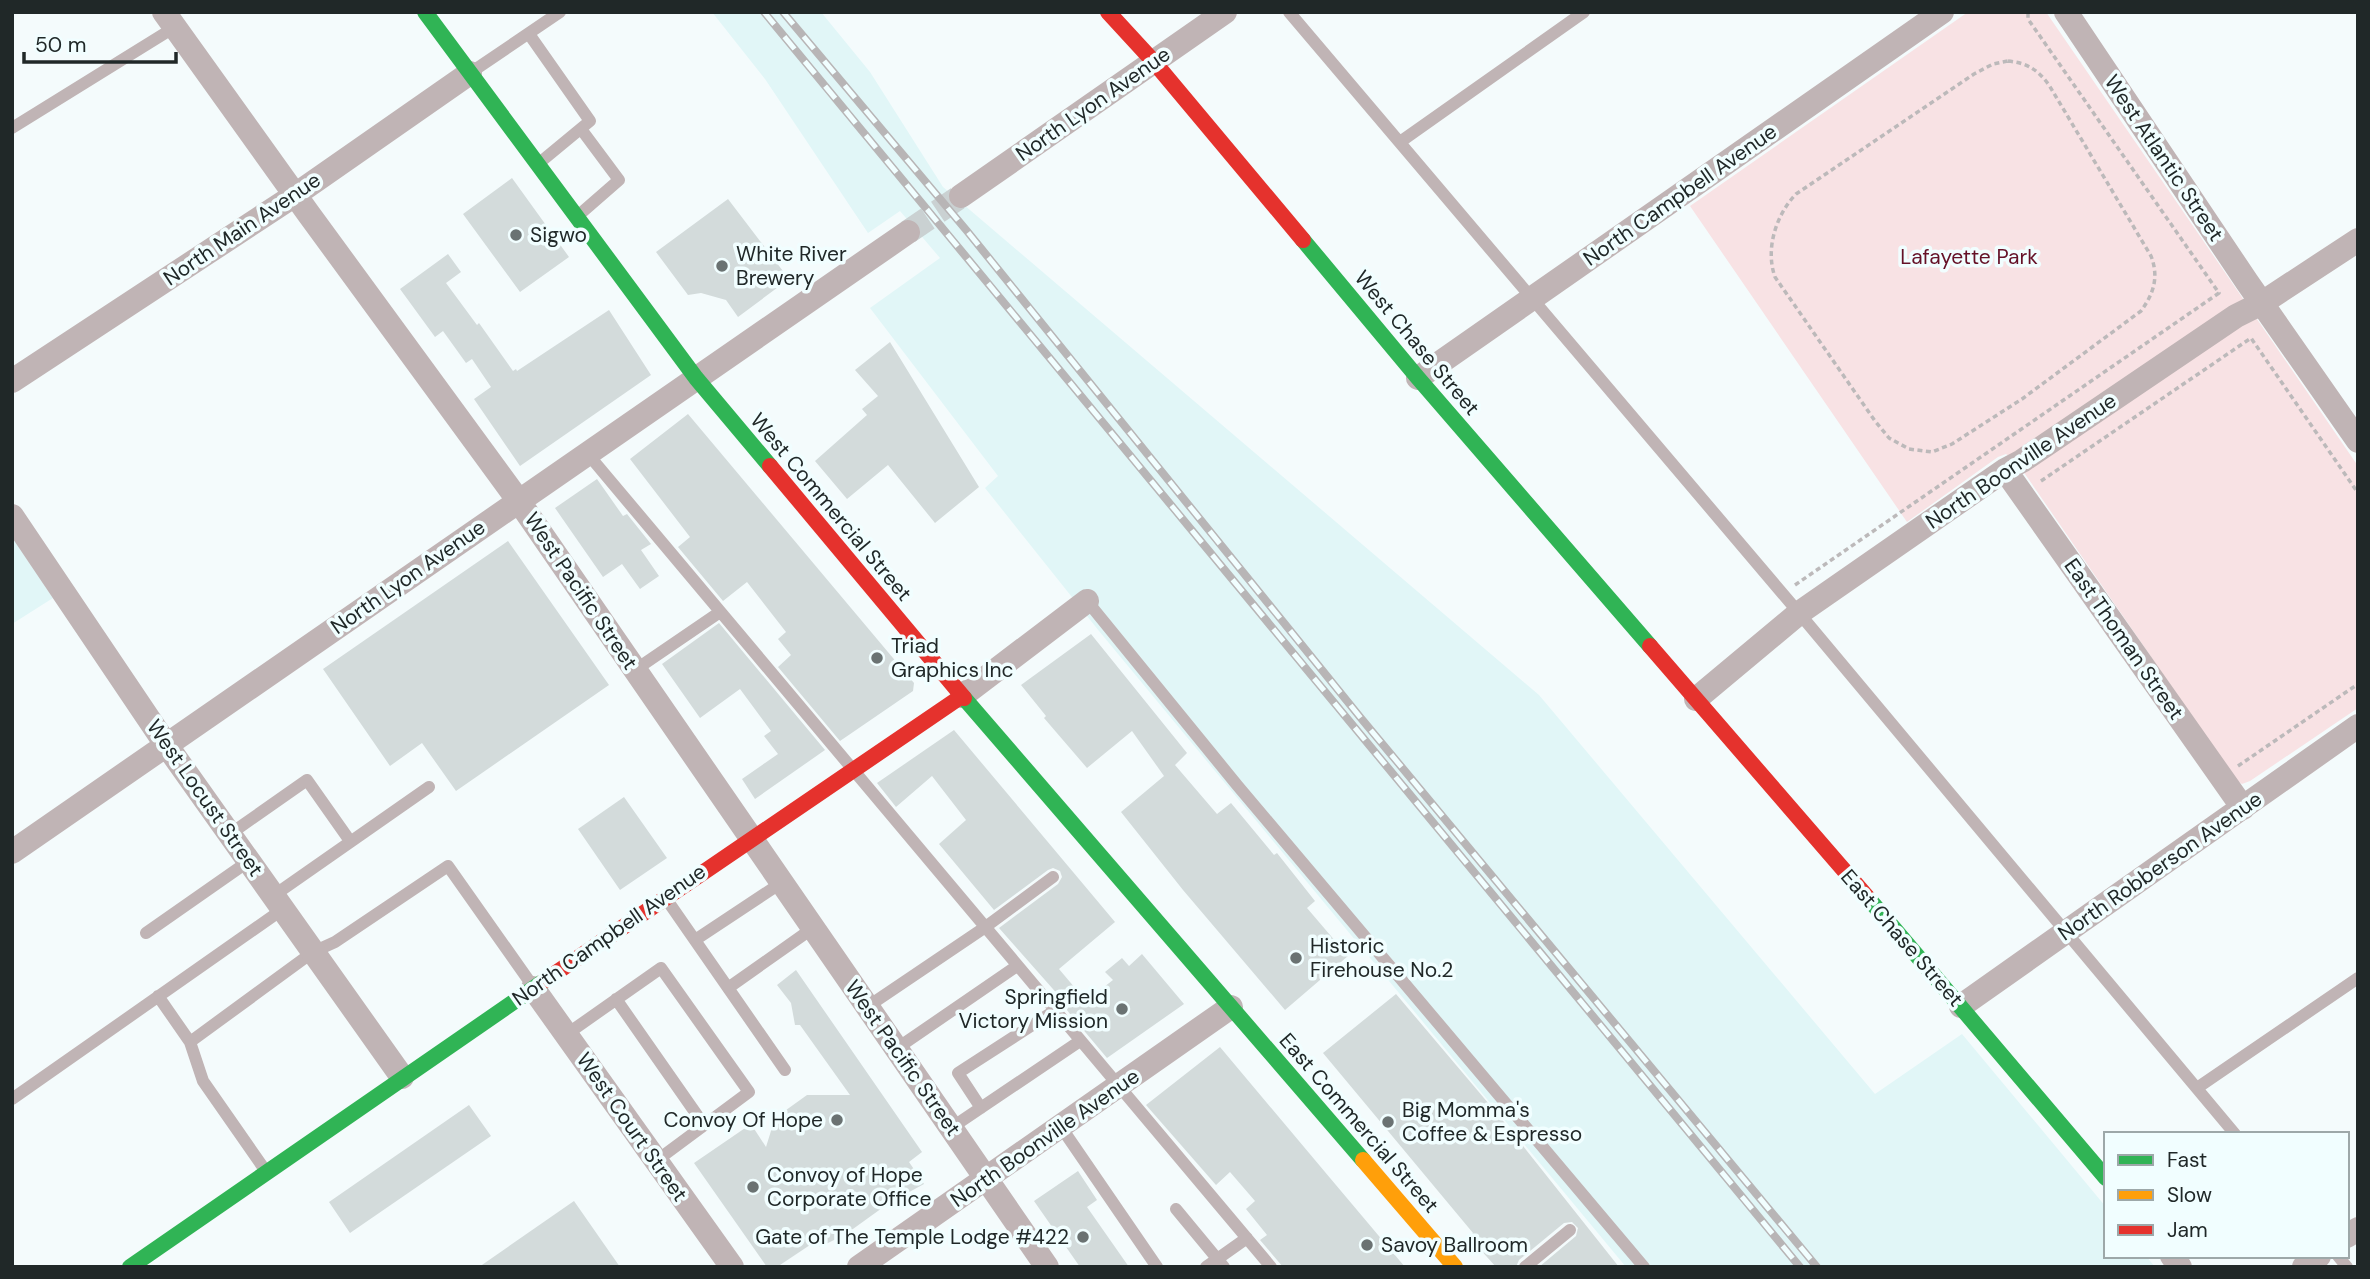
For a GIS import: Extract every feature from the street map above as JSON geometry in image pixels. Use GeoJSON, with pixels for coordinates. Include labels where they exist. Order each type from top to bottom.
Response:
{"type":"FeatureCollection","features":[{"type":"Feature","properties":{"kind":"street","name":"West Chase Street"},"geometry":{"type":"LineString","coordinates":[[1108,12],[1154,62],[1418,378],[1696,699]]}},
{"type":"Feature","properties":{"kind":"street","name":"North Lyon Avenue"},"geometry":{"type":"LineString","coordinates":[[961,196],[1225,12]]}},
{"type":"Feature","properties":{"kind":"street","name":"North Campbell Avenue"},"geometry":{"type":"LineString","coordinates":[[1418,378],[1942,12]]}},
{"type":"Feature","properties":{"kind":"street","name":"West Atlantic Street"},"geometry":{"type":"LineString","coordinates":[[2066,12],[2358,441]]}},
{"type":"Feature","properties":{"kind":"street","name":"West Commercial Street"},"geometry":{"type":"LineString","coordinates":[[434,15],[470,73],[696,378],[962,696],[1231,1007]]}},
{"type":"Feature","properties":{"kind":"street","name":"West Pacific Street"},"geometry":{"type":"LineString","coordinates":[[169,20],[519,500],[1047,1267]]}},
{"type":"Feature","properties":{"kind":"street","name":"North Main Avenue"},"geometry":{"type":"LineString","coordinates":[[12,381],[295,195],[470,73]]}},
{"type":"Feature","properties":{"kind":"street","name":"North Lyon Avenue"},"geometry":{"type":"LineString","coordinates":[[12,852],[908,232]]}},
{"type":"Feature","properties":{"kind":"street","name":"North Boonville Avenue"},"geometry":{"type":"LineString","coordinates":[[1696,699],[1799,613],[2236,316],[2262,303],[2358,240]]}},
{"type":"Feature","properties":{"kind":"street","name":"East Thoman Street"},"geometry":{"type":"LineString","coordinates":[[2013,466],[2243,808]]}},
{"type":"Feature","properties":{"kind":"street","name":"West Locust Street"},"geometry":{"type":"LineString","coordinates":[[12,516],[167,746],[402,1077]]}},
{"type":"Feature","properties":{"kind":"street","name":"North Campbell Avenue"},"geometry":{"type":"LineString","coordinates":[[130,1267],[750,838],[962,696],[1087,601]]}},
{"type":"Feature","properties":{"kind":"street","name":"East Chase Street"},"geometry":{"type":"LineString","coordinates":[[1696,699],[2104,1176]]}},
{"type":"Feature","properties":{"kind":"street","name":"North Robberson Avenue"},"geometry":{"type":"LineString","coordinates":[[1961,1006],[2358,726]]}},
{"type":"Feature","properties":{"kind":"street","name":"West Court Street"},"geometry":{"type":"LineString","coordinates":[[533,988],[732,1267]]}},
{"type":"Feature","properties":{"kind":"street","name":"North Boonville Avenue"},"geometry":{"type":"LineString","coordinates":[[875,1262],[986,1179],[1231,1007]]}},
{"type":"Feature","properties":{"kind":"street","name":"East Commercial Street"},"geometry":{"type":"LineString","coordinates":[[1231,1007],[1455,1267]]}},
{"type":"Feature","properties":{"kind":"lane"},"geometry":{"type":"LineString","coordinates":[[470,73],[560,12]]}},
{"type":"Feature","properties":{"kind":"lane"},"geometry":{"type":"LineString","coordinates":[[1289,12],[1799,613],[2233,1132]]}},
{"type":"Feature","properties":{"kind":"lane"},"geometry":{"type":"LineString","coordinates":[[1400,142],[1584,12]]}},
{"type":"Feature","properties":{"kind":"lane"},"geometry":{"type":"LineString","coordinates":[[12,128],[169,20]]}},
{"type":"Feature","properties":{"kind":"lane"},"geometry":{"type":"LineString","coordinates":[[529,34],[590,121],[538,164]]}},
{"type":"Feature","properties":{"kind":"lane"},"geometry":{"type":"LineString","coordinates":[[577,217],[620,180],[581,129]]}},
{"type":"Feature","properties":{"kind":"lane"},"geometry":{"type":"LineString","coordinates":[[587,453],[1271,1267]]}},
{"type":"Feature","properties":{"kind":"lane"},"geometry":{"type":"LineString","coordinates":[[1087,601],[1237,785],[1644,1267]]}},
{"type":"Feature","properties":{"kind":"lane"},"geometry":{"type":"LineString","coordinates":[[635,670],[720,612]]}},
{"type":"Feature","properties":{"kind":"lane"},"geometry":{"type":"LineString","coordinates":[[230,834],[307,780],[350,841]]}},
{"type":"Feature","properties":{"kind":"lane"},"geometry":{"type":"LineString","coordinates":[[12,1099],[158,996],[278,902],[350,841],[429,787]]}},
{"type":"Feature","properties":{"kind":"lane"},"geometry":{"type":"LineString","coordinates":[[146,933],[249,861]]}},
{"type":"Feature","properties":{"kind":"lane"},"geometry":{"type":"LineString","coordinates":[[190,1042],[313,952],[335,942],[448,866],[533,988]]}},
{"type":"Feature","properties":{"kind":"lane"},"geometry":{"type":"LineString","coordinates":[[867,1007],[984,928],[1053,877]]}},
{"type":"Feature","properties":{"kind":"lane"},"geometry":{"type":"LineString","coordinates":[[695,940],[781,883]]}},
{"type":"Feature","properties":{"kind":"lane"},"geometry":{"type":"LineString","coordinates":[[665,897],[785,1070]]}},
{"type":"Feature","properties":{"kind":"lane"},"geometry":{"type":"LineString","coordinates":[[728,988],[813,929]]}},
{"type":"Feature","properties":{"kind":"lane"},"geometry":{"type":"LineString","coordinates":[[896,1049],[1017,966]]}},
{"type":"Feature","properties":{"kind":"lane"},"geometry":{"type":"LineString","coordinates":[[566,1034],[662,968],[749,1093],[656,1161]]}},
{"type":"Feature","properties":{"kind":"lane"},"geometry":{"type":"LineString","coordinates":[[2197,1088],[2358,978]]}},
{"type":"Feature","properties":{"kind":"lane"},"geometry":{"type":"LineString","coordinates":[[158,996],[190,1042],[203,1080],[266,1172]]}},
{"type":"Feature","properties":{"kind":"lane"},"geometry":{"type":"LineString","coordinates":[[616,999],[704,1125]]}},
{"type":"Feature","properties":{"kind":"lane"},"geometry":{"type":"LineString","coordinates":[[981,1108],[958,1073],[1054,1011]]}},
{"type":"Feature","properties":{"kind":"lane"},"geometry":{"type":"LineString","coordinates":[[951,1128],[1080,1041]]}},
{"type":"Feature","properties":{"kind":"lane"},"geometry":{"type":"LineString","coordinates":[[1061,1126],[1157,1267]]}},
{"type":"Feature","properties":{"kind":"lane"},"geometry":{"type":"LineString","coordinates":[[1176,1209],[1220,1263]]}},
{"type":"Feature","properties":{"kind":"lane"},"geometry":{"type":"LineString","coordinates":[[1525,1267],[1570,1230]]}},
{"type":"Feature","properties":{"kind":"lane"},"geometry":{"type":"LineString","coordinates":[[1206,1267],[1220,1263],[1247,1238]]}},
{"type":"Feature","properties":{"kind":"path"},"geometry":{"type":"LineString","coordinates":[[1794,586],[2219,293],[2028,19],[2028,12]]}},
{"type":"Feature","properties":{"kind":"path"},"geometry":{"type":"LineString","coordinates":[[2008,61],[2022,63],[2040,73],[2151,256],[2156,271],[2151,297],[2141,311],[2022,398],[1952,444],[1932,452],[1917,452],[1900,446],[1889,438],[1875,421],[1775,277],[1770,263],[1770,246],[1786,204],[1796,194],[1974,74],[1993,64],[2008,61]]}},
{"type":"Feature","properties":{"kind":"path"},"geometry":{"type":"LineString","coordinates":[[2013,466],[2037,484],[2251,338],[2358,493]]}},
{"type":"Feature","properties":{"kind":"path"},"geometry":{"type":"LineString","coordinates":[[2221,778],[2358,684]]}},
{"type":"Feature","properties":{"kind":"shaded area"},"geometry":{"type":"Polygon","coordinates":[[[712,12],[821,12],[870,72],[943,187],[1539,695],[1875,1094],[1962,1034],[2104,1205],[2104,1258],[2148,1258],[2155,1267],[1626,1267],[1099,631],[985,488],[998,476],[870,308],[940,258],[900,211],[868,233],[765,79],[712,12]]]}},
{"type":"Feature","properties":{"kind":"shaded area"},"geometry":{"type":"Polygon","coordinates":[[[12,537],[53,598],[12,624],[12,537]]]}},
{"type":"Feature","properties":{"kind":"green space","name":"Lafayette Park"},"geometry":{"type":"Polygon","coordinates":[[[1968,12],[2046,12],[2358,466],[2358,708],[2242,784],[2236,780],[2016,461],[2006,454],[1998,457],[1907,522],[1690,206],[1968,12]]]}},
{"type":"Feature","properties":{"kind":"building","name":"Sigwo"},"geometry":{"type":"Polygon","coordinates":[[[512,178],[569,257],[520,292],[463,214],[512,178]]]}},
{"type":"Feature","properties":{"kind":"building","name":"White River Brewery"},"geometry":{"type":"Polygon","coordinates":[[[728,199],[789,279],[738,317],[726,300],[701,293],[688,295],[656,252],[728,199]]]}},
{"type":"Feature","properties":{"kind":"building"},"geometry":{"type":"Polygon","coordinates":[[[448,254],[461,272],[446,283],[513,371],[517,371],[609,310],[651,375],[520,466],[474,399],[491,387],[472,359],[466,363],[443,331],[435,337],[400,289],[448,254]]]}},
{"type":"Feature","properties":{"kind":"building"},"geometry":{"type":"Polygon","coordinates":[[[890,342],[979,487],[935,523],[888,465],[847,499],[815,461],[867,415],[862,409],[878,396],[855,370],[890,342]]]}},
{"type":"Feature","properties":{"kind":"building"},"geometry":{"type":"Polygon","coordinates":[[[688,414],[914,683],[913,691],[840,741],[778,667],[791,655],[778,639],[786,632],[747,582],[723,601],[678,547],[690,537],[630,459],[688,414]]]}},
{"type":"Feature","properties":{"kind":"building"},"geometry":{"type":"Polygon","coordinates":[[[597,479],[623,516],[627,514],[651,544],[641,550],[659,576],[640,589],[622,564],[603,577],[555,508],[597,479]]]}},
{"type":"Feature","properties":{"kind":"building"},"geometry":{"type":"Polygon","coordinates":[[[508,541],[609,685],[456,791],[422,743],[390,766],[323,669],[508,541]]]}},
{"type":"Feature","properties":{"kind":"building"},"geometry":{"type":"Polygon","coordinates":[[[719,623],[825,750],[755,799],[742,779],[778,754],[764,736],[771,731],[740,689],[700,718],[662,664],[719,623]]]}},
{"type":"Feature","properties":{"kind":"building"},"geometry":{"type":"Polygon","coordinates":[[[1091,634],[1187,753],[1175,765],[1217,814],[1231,803],[1274,855],[1277,853],[1315,901],[1307,908],[1348,956],[1285,1010],[1121,812],[1164,776],[1132,731],[1087,768],[1044,718],[1046,716],[1021,685],[1091,634]]]}},
{"type":"Feature","properties":{"kind":"building"},"geometry":{"type":"Polygon","coordinates":[[[954,730],[1115,922],[1059,969],[1086,1001],[1113,980],[1105,972],[1122,958],[1129,966],[1142,954],[1184,1004],[1107,1058],[1070,1014],[1058,998],[1060,997],[999,928],[1058,884],[1062,877],[1060,871],[1053,868],[1048,870],[994,910],[939,844],[966,820],[932,776],[896,807],[877,783],[954,730]]]}},
{"type":"Feature","properties":{"kind":"building"},"geometry":{"type":"Polygon","coordinates":[[[624,797],[667,858],[620,890],[578,829],[624,797]]]}},
{"type":"Feature","properties":{"kind":"building","name":"Convoy Of Hope"},"geometry":{"type":"Polygon","coordinates":[[[796,970],[922,1152],[909,1162],[924,1184],[889,1203],[846,1234],[820,1247],[816,1241],[777,1267],[767,1267],[694,1163],[751,1124],[766,1147],[775,1118],[807,1095],[850,1095],[800,1025],[795,1025],[791,1003],[777,985],[796,970]]]}},
{"type":"Feature","properties":{"kind":"building"},"geometry":{"type":"Polygon","coordinates":[[[1396,994],[1500,1117],[1619,1267],[1539,1267],[1576,1236],[1578,1228],[1572,1222],[1564,1223],[1519,1260],[1516,1267],[1496,1267],[1469,1237],[1473,1233],[1323,1053],[1396,994]]]}},
{"type":"Feature","properties":{"kind":"building"},"geometry":{"type":"Polygon","coordinates":[[[1220,1047],[1405,1267],[1283,1267],[1260,1240],[1267,1235],[1246,1209],[1255,1201],[1230,1172],[1216,1185],[1146,1105],[1220,1047]]]}},
{"type":"Feature","properties":{"kind":"building"},"geometry":{"type":"Polygon","coordinates":[[[469,1105],[491,1136],[350,1233],[329,1202],[469,1105]]]}},
{"type":"Feature","properties":{"kind":"building","name":"Gate of The Temple Lodge #422"},"geometry":{"type":"Polygon","coordinates":[[[1078,1171],[1097,1200],[1087,1207],[1129,1267],[1080,1267],[1034,1201],[1078,1171]]]}},
{"type":"Feature","properties":{"kind":"building"},"geometry":{"type":"Polygon","coordinates":[[[574,1201],[620,1267],[479,1267],[574,1201]]]}},
{"type":"Feature","properties":{"kind":"tunnel"},"geometry":{"type":"LineString","coordinates":[[908,232],[961,196]]}},
{"type":"Feature","properties":{"kind":"railway"},"geometry":{"type":"LineString","coordinates":[[764,12],[1800,1267]]}},
{"type":"Feature","properties":{"kind":"railway"},"geometry":{"type":"LineString","coordinates":[[783,12],[967,231],[1360,717],[1817,1267]]}},
{"type":"Feature","properties":{"kind":"traffic: fast"},"geometry":{"type":"LineString","coordinates":[[425,12],[696,378],[770,466]]}},
{"type":"Feature","properties":{"kind":"traffic: fast"},"geometry":{"type":"LineString","coordinates":[[1303,240],[1418,378],[1650,646]]}},
{"type":"Feature","properties":{"kind":"traffic: fast"},"geometry":{"type":"LineString","coordinates":[[964,698],[1363,1160]]}},
{"type":"Feature","properties":{"kind":"traffic: fast"},"geometry":{"type":"LineString","coordinates":[[1868,898],[2104,1176]]}},
{"type":"Feature","properties":{"kind":"traffic: fast"},"geometry":{"type":"LineString","coordinates":[[130,1267],[544,981]]}},
{"type":"Feature","properties":{"kind":"traffic: slow"},"geometry":{"type":"LineString","coordinates":[[1363,1160],[1455,1267]]}},
{"type":"Feature","properties":{"kind":"traffic: jam"},"geometry":{"type":"LineString","coordinates":[[1108,12],[1154,62],[1303,240]]}},
{"type":"Feature","properties":{"kind":"traffic: jam"},"geometry":{"type":"LineString","coordinates":[[770,466],[964,698]]}},
{"type":"Feature","properties":{"kind":"traffic: jam"},"geometry":{"type":"LineString","coordinates":[[1650,646],[1868,898]]}},
{"type":"Feature","properties":{"kind":"traffic: jam"},"geometry":{"type":"LineString","coordinates":[[544,981],[962,696]]}},
{"type":"Feature","properties":{"kind":"place","name":"Sigwo"},"geometry":{"type":"Point","coordinates":[516,235]}},
{"type":"Feature","properties":{"kind":"place","name":"White River Brewery"},"geometry":{"type":"Point","coordinates":[722,266]}},
{"type":"Feature","properties":{"kind":"place","name":"Triad Graphics Inc"},"geometry":{"type":"Point","coordinates":[877,658]}},
{"type":"Feature","properties":{"kind":"place","name":"Historic Firehouse No.2"},"geometry":{"type":"Point","coordinates":[1296,958]}},
{"type":"Feature","properties":{"kind":"place","name":"Springfield Victory Mission"},"geometry":{"type":"Point","coordinates":[1122,1009]}},
{"type":"Feature","properties":{"kind":"place","name":"Convoy Of Hope"},"geometry":{"type":"Point","coordinates":[837,1120]}},
{"type":"Feature","properties":{"kind":"place","name":"Big Momma's Coffee & Espresso"},"geometry":{"type":"Point","coordinates":[1388,1122]}},
{"type":"Feature","properties":{"kind":"place","name":"Convoy of Hope Corporate Office"},"geometry":{"type":"Point","coordinates":[753,1187]}},
{"type":"Feature","properties":{"kind":"place","name":"Gate of The Temple Lodge #422"},"geometry":{"type":"Point","coordinates":[1083,1237]}},
{"type":"Feature","properties":{"kind":"place","name":"Savoy Ballroom"},"geometry":{"type":"Point","coordinates":[1367,1245]}}]}
